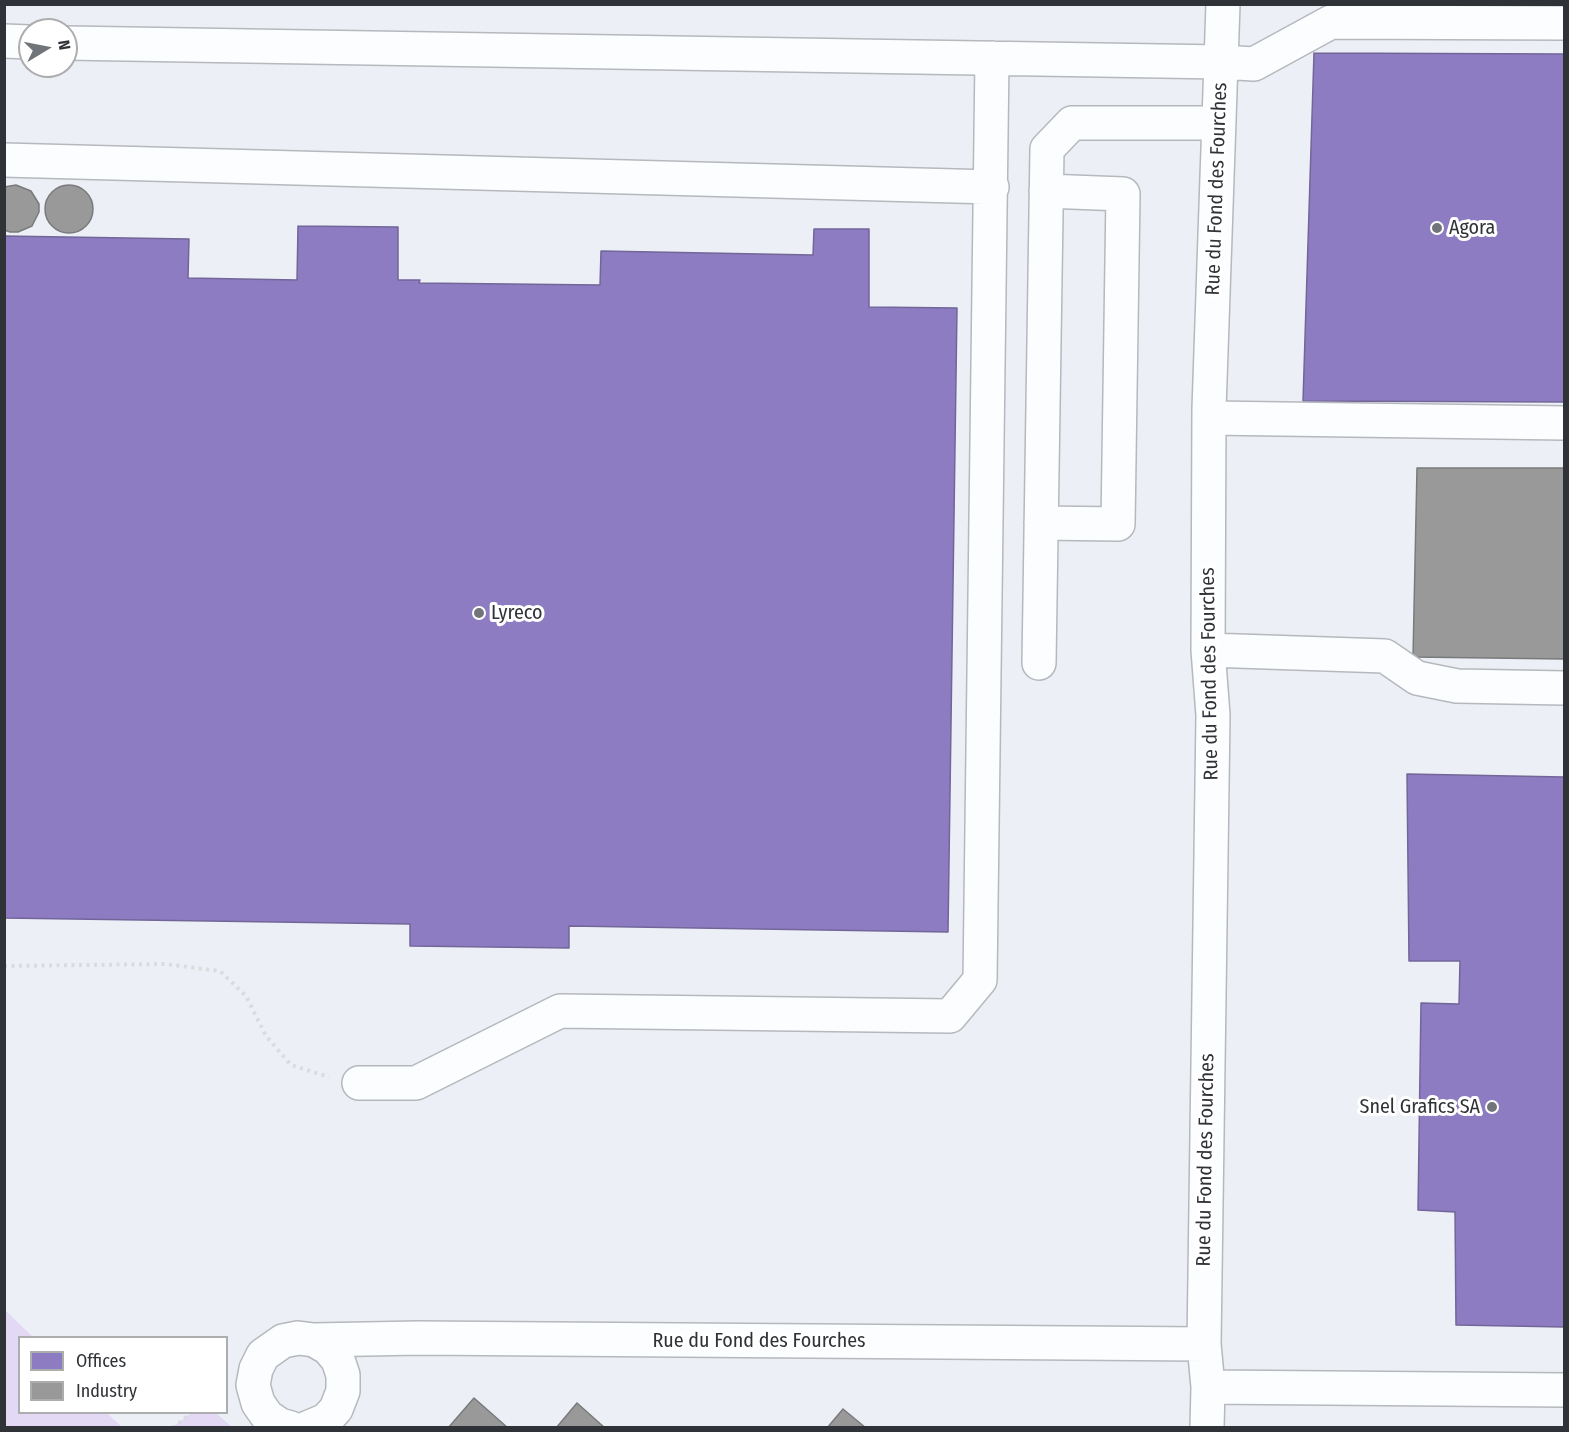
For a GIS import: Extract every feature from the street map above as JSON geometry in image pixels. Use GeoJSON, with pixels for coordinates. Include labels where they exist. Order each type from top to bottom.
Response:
{"type":"FeatureCollection","features":[{"type":"Feature","properties":{"kind":"street","name":"Rue du Fond des Fourches"},"geometry":{"type":"LineString","coordinates":[[1207,1428],[1208,1388],[1204,1344],[1213,715],[1208,650],[1210,418],[1223,4]]}},
{"type":"Feature","properties":{"kind":"street"},"geometry":{"type":"LineString","coordinates":[[78,43],[1254,64],[1331,22],[1564,23]]}},
{"type":"Feature","properties":{"kind":"street"},"geometry":{"type":"LineString","coordinates":[[359,1083],[416,1083],[560,1011],[950,1016],[980,980],[992,58]]}},
{"type":"Feature","properties":{"kind":"street"},"geometry":{"type":"LineString","coordinates":[[1039,663],[1047,149],[1072,123],[1219,123]]}},
{"type":"Feature","properties":{"kind":"street"},"geometry":{"type":"LineString","coordinates":[[4,160],[992,187]]}},
{"type":"Feature","properties":{"kind":"street"},"geometry":{"type":"LineString","coordinates":[[1041,523],[1118,524],[1123,218],[1123,194],[1046,191]]}},
{"type":"Feature","properties":{"kind":"street"},"geometry":{"type":"LineString","coordinates":[[1210,418],[1564,423]]}},
{"type":"Feature","properties":{"kind":"street"},"geometry":{"type":"LineString","coordinates":[[1208,650],[1385,656],[1417,678],[1457,686],[1564,687]]}},
{"type":"Feature","properties":{"kind":"street","name":"Rue du Fond des Fourches"},"geometry":{"type":"LineString","coordinates":[[291,1428],[280,1425],[267,1416],[258,1404],[253,1385],[256,1369],[263,1355],[275,1344],[298,1338],[314,1340],[418,1338],[1204,1344]]}},
{"type":"Feature","properties":{"kind":"street"},"geometry":{"type":"LineString","coordinates":[[307,1428],[326,1420],[336,1409],[344,1391],[343,1375],[338,1360],[328,1348],[314,1340]]}},
{"type":"Feature","properties":{"kind":"street"},"geometry":{"type":"LineString","coordinates":[[1208,1388],[1564,1390]]}},
{"type":"Feature","properties":{"kind":"path"},"geometry":{"type":"LineString","coordinates":[[4,966],[165,964],[220,971],[246,996],[266,1036],[291,1065],[318,1075],[359,1083]]}},
{"type":"Feature","properties":{"kind":"path"},"geometry":{"type":"LineString","coordinates":[[173,1428],[191,1414]]}},
{"type":"Feature","properties":{"kind":"shaded area"},"geometry":{"type":"Polygon","coordinates":[[[4,1309],[32,1336],[18,1336],[18,1414],[108,1414],[122,1427],[5,1427],[4,1309]]]}},
{"type":"Feature","properties":{"kind":"shaded area"},"geometry":{"type":"Polygon","coordinates":[[[189,1414],[217,1414],[232,1427],[173,1427],[189,1414]]]}},
{"type":"Feature","properties":{"kind":"building: Offices","name":"Agora"},"geometry":{"type":"Polygon","coordinates":[[[1314,53],[1564,54],[1564,402],[1303,401],[1314,53]]]}},
{"type":"Feature","properties":{"kind":"building: Offices","name":"Lyreco"},"geometry":{"type":"Polygon","coordinates":[[[298,226],[398,227],[398,280],[420,280],[419,283],[600,285],[601,251],[813,255],[814,229],[869,229],[869,307],[957,308],[948,932],[569,926],[569,948],[410,946],[410,924],[4,918],[4,236],[189,239],[188,278],[297,280],[298,226]]]}},
{"type":"Feature","properties":{"kind":"building: Offices","name":"Snel Grafics SA"},"geometry":{"type":"Polygon","coordinates":[[[1407,774],[1564,777],[1564,1327],[1456,1325],[1455,1212],[1418,1210],[1421,1003],[1459,1004],[1460,961],[1409,961],[1407,774]]]}},
{"type":"Feature","properties":{"kind":"building: Industry"},"geometry":{"type":"Polygon","coordinates":[[[16,185],[31,191],[39,204],[39,212],[32,226],[18,232],[10,232],[4,230],[4,187],[16,185]]]}},
{"type":"Feature","properties":{"kind":"building: Industry"},"geometry":{"type":"Polygon","coordinates":[[[69,185],[86,192],[93,209],[86,226],[69,233],[52,226],[45,209],[52,192],[69,185]]]}},
{"type":"Feature","properties":{"kind":"building: Industry"},"geometry":{"type":"Polygon","coordinates":[[[1417,468],[1564,468],[1564,659],[1413,657],[1417,468]]]}},
{"type":"Feature","properties":{"kind":"building: Industry"},"geometry":{"type":"Polygon","coordinates":[[[474,1398],[508,1428],[448,1428],[474,1398]]]}},
{"type":"Feature","properties":{"kind":"building: Industry"},"geometry":{"type":"Polygon","coordinates":[[[577,1403],[605,1428],[556,1428],[577,1403]]]}},
{"type":"Feature","properties":{"kind":"building: Industry"},"geometry":{"type":"Polygon","coordinates":[[[843,1409],[866,1428],[827,1428],[843,1409]]]}},
{"type":"Feature","properties":{"kind":"place","name":"Agora"},"geometry":{"type":"Point","coordinates":[1437,228]}},
{"type":"Feature","properties":{"kind":"place","name":"Lyreco"},"geometry":{"type":"Point","coordinates":[479,613]}},
{"type":"Feature","properties":{"kind":"place","name":"Snel Grafics SA"},"geometry":{"type":"Point","coordinates":[1492,1107]}}]}
